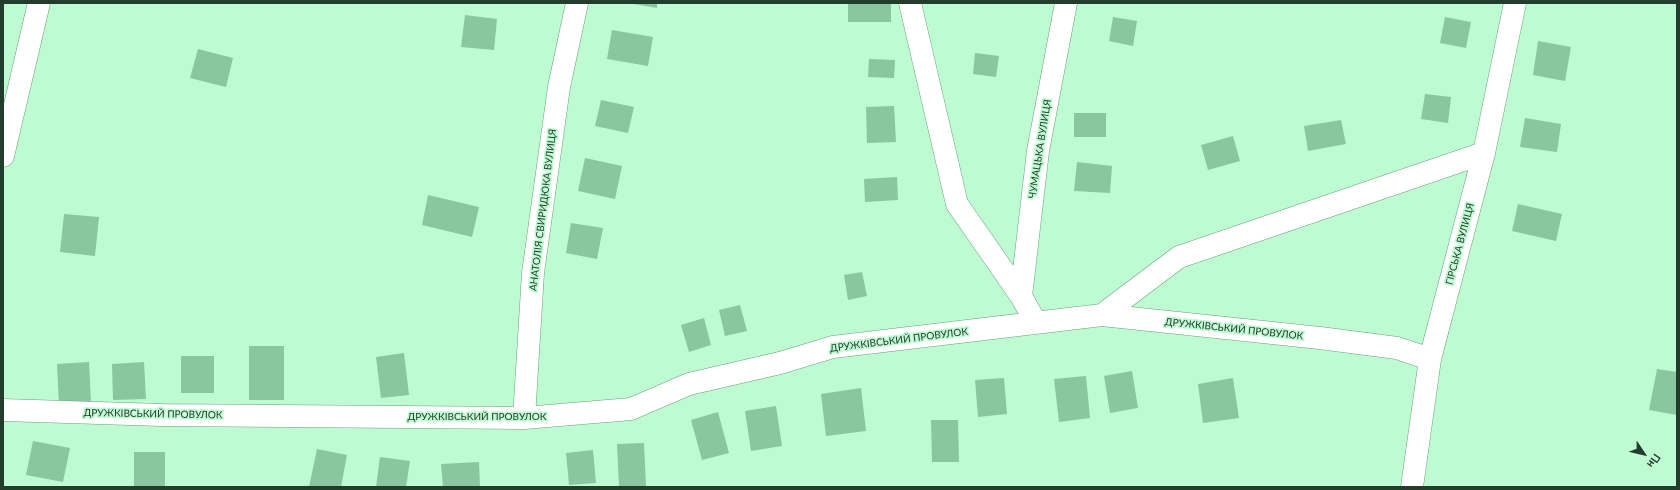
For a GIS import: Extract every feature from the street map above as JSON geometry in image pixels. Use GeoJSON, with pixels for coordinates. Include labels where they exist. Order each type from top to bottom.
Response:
{"type":"FeatureCollection","features":[{"type":"Feature","properties":{"kind":"street"},"geometry":{"type":"LineString","coordinates":[[3,156],[39,3]]}},
{"type":"Feature","properties":{"kind":"street","name":"АНАТОЛІЯ СВИРИДЮКА ВУЛИЦЯ"},"geometry":{"type":"LineString","coordinates":[[524,418],[533,274],[559,87],[577,3]]}},
{"type":"Feature","properties":{"kind":"street"},"geometry":{"type":"LineString","coordinates":[[910,3],[957,204],[1021,296],[1036,323]]}},
{"type":"Feature","properties":{"kind":"street","name":"ЧУМАЦЬКА ВУЛИЦЯ"},"geometry":{"type":"LineString","coordinates":[[1021,296],[1038,151],[1066,3]]}},
{"type":"Feature","properties":{"kind":"street","name":"ГІРСЬКА ВУЛИЦЯ"},"geometry":{"type":"LineString","coordinates":[[1412,487],[1430,359],[1484,153],[1515,3]]}},
{"type":"Feature","properties":{"kind":"street"},"geometry":{"type":"LineString","coordinates":[[1102,315],[1179,257],[1484,153]]}},
{"type":"Feature","properties":{"kind":"street","name":"ДРУЖКІВСЬКИЙ ПРОВУЛОК"},"geometry":{"type":"LineString","coordinates":[[3,410],[162,415],[524,418],[631,409],[689,384],[780,363],[833,347],[1102,315],[1328,339],[1397,348],[1430,359]]}},
{"type":"Feature","properties":{"kind":"building"},"geometry":{"type":"Polygon","coordinates":[[[628,3],[657,3],[657,8],[628,3]]]}},
{"type":"Feature","properties":{"kind":"building"},"geometry":{"type":"Polygon","coordinates":[[[848,3],[891,3],[891,22],[848,22],[848,3]]]}},
{"type":"Feature","properties":{"kind":"building"},"geometry":{"type":"Polygon","coordinates":[[[465,15],[497,19],[494,50],[461,47],[465,15]]]}},
{"type":"Feature","properties":{"kind":"building"},"geometry":{"type":"Polygon","coordinates":[[[1113,17],[1137,21],[1133,46],[1109,41],[1113,17]]]}},
{"type":"Feature","properties":{"kind":"building"},"geometry":{"type":"Polygon","coordinates":[[[1445,17],[1471,22],[1466,48],[1440,43],[1445,17]]]}},
{"type":"Feature","properties":{"kind":"building"},"geometry":{"type":"Polygon","coordinates":[[[612,30],[653,37],[648,66],[607,59],[612,30]]]}},
{"type":"Feature","properties":{"kind":"building"},"geometry":{"type":"Polygon","coordinates":[[[1538,41],[1571,47],[1565,81],[1533,75],[1538,41]]]}},
{"type":"Feature","properties":{"kind":"building"},"geometry":{"type":"Polygon","coordinates":[[[198,49],[233,58],[226,87],[190,78],[198,49]]]}},
{"type":"Feature","properties":{"kind":"building"},"geometry":{"type":"Polygon","coordinates":[[[975,53],[999,56],[996,77],[973,74],[975,53]]]}},
{"type":"Feature","properties":{"kind":"building"},"geometry":{"type":"Polygon","coordinates":[[[869,59],[895,60],[894,78],[868,77],[869,59]]]}},
{"type":"Feature","properties":{"kind":"building"},"geometry":{"type":"Polygon","coordinates":[[[1425,94],[1451,97],[1448,123],[1421,119],[1425,94]]]}},
{"type":"Feature","properties":{"kind":"building"},"geometry":{"type":"Polygon","coordinates":[[[601,100],[634,107],[628,133],[595,126],[601,100]]]}},
{"type":"Feature","properties":{"kind":"building"},"geometry":{"type":"Polygon","coordinates":[[[894,106],[896,142],[867,143],[866,107],[894,106]]]}},
{"type":"Feature","properties":{"kind":"building"},"geometry":{"type":"Polygon","coordinates":[[[1074,113],[1106,113],[1106,137],[1074,137],[1074,113]]]}},
{"type":"Feature","properties":{"kind":"building"},"geometry":{"type":"Polygon","coordinates":[[[1525,118],[1561,124],[1557,152],[1520,147],[1525,118]]]}},
{"type":"Feature","properties":{"kind":"building"},"geometry":{"type":"Polygon","coordinates":[[[1341,120],[1346,144],[1308,151],[1304,126],[1341,120]]]}},
{"type":"Feature","properties":{"kind":"building"},"geometry":{"type":"Polygon","coordinates":[[[1233,136],[1240,161],[1208,170],[1201,145],[1233,136]]]}},
{"type":"Feature","properties":{"kind":"building"},"geometry":{"type":"Polygon","coordinates":[[[585,158],[622,166],[615,199],[578,191],[585,158]]]}},
{"type":"Feature","properties":{"kind":"building"},"geometry":{"type":"Polygon","coordinates":[[[1077,162],[1112,166],[1110,193],[1074,191],[1077,162]]]}},
{"type":"Feature","properties":{"kind":"building"},"geometry":{"type":"Polygon","coordinates":[[[897,177],[898,200],[865,202],[864,179],[897,177]]]}},
{"type":"Feature","properties":{"kind":"building"},"geometry":{"type":"Polygon","coordinates":[[[428,195],[479,207],[472,237],[422,225],[428,195]]]}},
{"type":"Feature","properties":{"kind":"building"},"geometry":{"type":"Polygon","coordinates":[[[1518,204],[1562,214],[1556,241],[1512,231],[1518,204]]]}},
{"type":"Feature","properties":{"kind":"building"},"geometry":{"type":"Polygon","coordinates":[[[64,214],[99,217],[95,256],[60,252],[64,214]]]}},
{"type":"Feature","properties":{"kind":"building"},"geometry":{"type":"Polygon","coordinates":[[[571,223],[603,228],[597,259],[566,253],[571,223]]]}},
{"type":"Feature","properties":{"kind":"building"},"geometry":{"type":"Polygon","coordinates":[[[862,272],[867,296],[848,300],[844,275],[862,272]]]}},
{"type":"Feature","properties":{"kind":"building"},"geometry":{"type":"Polygon","coordinates":[[[740,305],[747,331],[725,336],[719,310],[740,305]]]}},
{"type":"Feature","properties":{"kind":"building"},"geometry":{"type":"Polygon","coordinates":[[[704,318],[711,345],[689,352],[681,325],[704,318]]]}},
{"type":"Feature","properties":{"kind":"building"},"geometry":{"type":"Polygon","coordinates":[[[249,346],[284,346],[284,400],[249,400],[249,346]]]}},
{"type":"Feature","properties":{"kind":"building"},"geometry":{"type":"Polygon","coordinates":[[[404,353],[409,395],[381,398],[376,357],[404,353]]]}},
{"type":"Feature","properties":{"kind":"building"},"geometry":{"type":"Polygon","coordinates":[[[181,356],[214,356],[214,393],[181,393],[181,356]]]}},
{"type":"Feature","properties":{"kind":"building"},"geometry":{"type":"Polygon","coordinates":[[[89,362],[91,403],[59,405],[57,364],[89,362]]]}},
{"type":"Feature","properties":{"kind":"building"},"geometry":{"type":"Polygon","coordinates":[[[144,362],[146,399],[113,400],[112,364],[144,362]]]}},
{"type":"Feature","properties":{"kind":"building"},"geometry":{"type":"Polygon","coordinates":[[[1657,369],[1677,372],[1677,415],[1649,410],[1657,369]]]}},
{"type":"Feature","properties":{"kind":"building"},"geometry":{"type":"Polygon","coordinates":[[[1132,371],[1138,408],[1110,413],[1104,376],[1132,371]]]}},
{"type":"Feature","properties":{"kind":"building"},"geometry":{"type":"Polygon","coordinates":[[[1086,376],[1090,418],[1059,422],[1054,379],[1086,376]]]}},
{"type":"Feature","properties":{"kind":"building"},"geometry":{"type":"Polygon","coordinates":[[[1004,378],[1007,414],[978,417],[975,380],[1004,378]]]}},
{"type":"Feature","properties":{"kind":"building"},"geometry":{"type":"Polygon","coordinates":[[[1233,378],[1239,418],[1203,423],[1198,384],[1233,378]]]}},
{"type":"Feature","properties":{"kind":"building"},"geometry":{"type":"Polygon","coordinates":[[[861,388],[866,431],[826,436],[821,394],[861,388]]]}},
{"type":"Feature","properties":{"kind":"building"},"geometry":{"type":"Polygon","coordinates":[[[776,406],[782,446],[751,451],[745,411],[776,406]]]}},
{"type":"Feature","properties":{"kind":"building"},"geometry":{"type":"Polygon","coordinates":[[[718,412],[729,453],[702,460],[691,420],[718,412]]]}},
{"type":"Feature","properties":{"kind":"building"},"geometry":{"type":"Polygon","coordinates":[[[931,420],[958,420],[959,462],[932,462],[931,420]]]}},
{"type":"Feature","properties":{"kind":"building"},"geometry":{"type":"Polygon","coordinates":[[[33,441],[70,448],[63,482],[26,475],[33,441]]]}},
{"type":"Feature","properties":{"kind":"building"},"geometry":{"type":"Polygon","coordinates":[[[644,443],[646,487],[619,487],[617,444],[644,443]]]}},
{"type":"Feature","properties":{"kind":"building"},"geometry":{"type":"Polygon","coordinates":[[[317,449],[347,455],[341,487],[309,487],[317,449]]]}},
{"type":"Feature","properties":{"kind":"building"},"geometry":{"type":"Polygon","coordinates":[[[593,450],[596,483],[569,485],[566,453],[593,450]]]}},
{"type":"Feature","properties":{"kind":"building"},"geometry":{"type":"Polygon","coordinates":[[[134,452],[165,452],[165,487],[134,487],[134,452]]]}},
{"type":"Feature","properties":{"kind":"building"},"geometry":{"type":"Polygon","coordinates":[[[380,457],[410,461],[406,487],[376,487],[380,457]]]}},
{"type":"Feature","properties":{"kind":"building"},"geometry":{"type":"Polygon","coordinates":[[[479,462],[480,487],[443,487],[441,464],[479,462]]]}}]}
